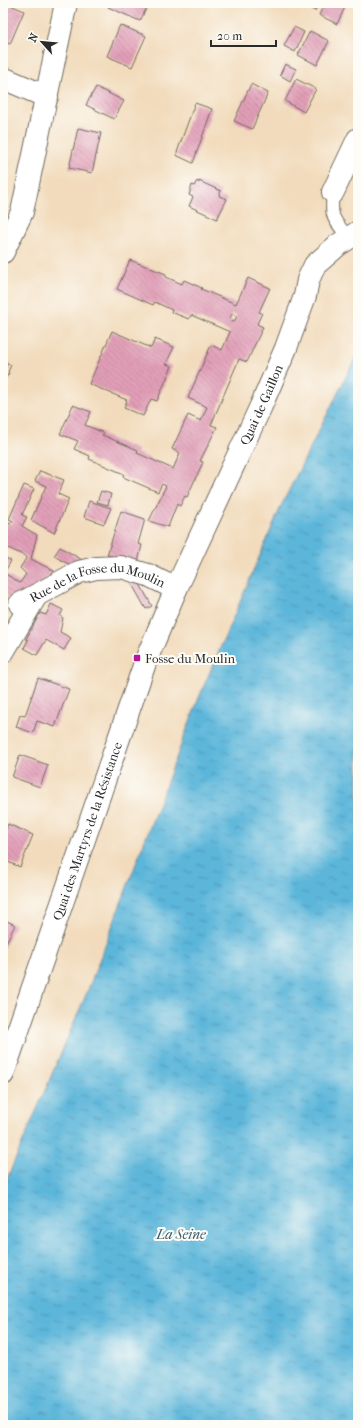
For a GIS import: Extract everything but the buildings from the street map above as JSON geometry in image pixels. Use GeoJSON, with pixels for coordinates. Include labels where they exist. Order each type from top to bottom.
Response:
{"type":"FeatureCollection","features":[{"type":"Feature","properties":{"kind":"street"},"geometry":{"type":"LineString","coordinates":[[3,252],[22,212],[66,3]]}},
{"type":"Feature","properties":{"kind":"street"},"geometry":{"type":"LineString","coordinates":[[3,78],[46,97]]}},
{"type":"Feature","properties":{"kind":"street"},"geometry":{"type":"LineString","coordinates":[[333,192],[358,138]]}},
{"type":"Feature","properties":{"kind":"street","name":"Quai de Gaillon"},"geometry":{"type":"LineString","coordinates":[[176,589],[258,413],[286,348],[305,296],[308,280],[316,264],[338,245],[353,235]]}},
{"type":"Feature","properties":{"kind":"street","name":"Rue de la Fosse du Moulin"},"geometry":{"type":"LineString","coordinates":[[3,652],[28,600],[79,572],[96,568],[121,567],[148,575],[176,589]]}},
{"type":"Feature","properties":{"kind":"street","name":"Quai des Martyrs de la Résistance"},"geometry":{"type":"LineString","coordinates":[[3,1074],[146,660],[176,589]]}},
{"type":"Feature","properties":{"kind":"lane"},"geometry":{"type":"LineString","coordinates":[[333,192],[331,208],[334,220],[353,235]]}},
{"type":"Feature","properties":{"kind":"water","name":"La Seine"},"geometry":{"type":"Polygon","coordinates":[[[358,353],[358,1425],[3,1425],[3,1188],[88,990],[200,695],[282,504],[358,353]]]}},
{"type":"Feature","properties":{"kind":"place","name":"Fosse du Moulin"},"geometry":{"type":"Point","coordinates":[137,658]}}]}
